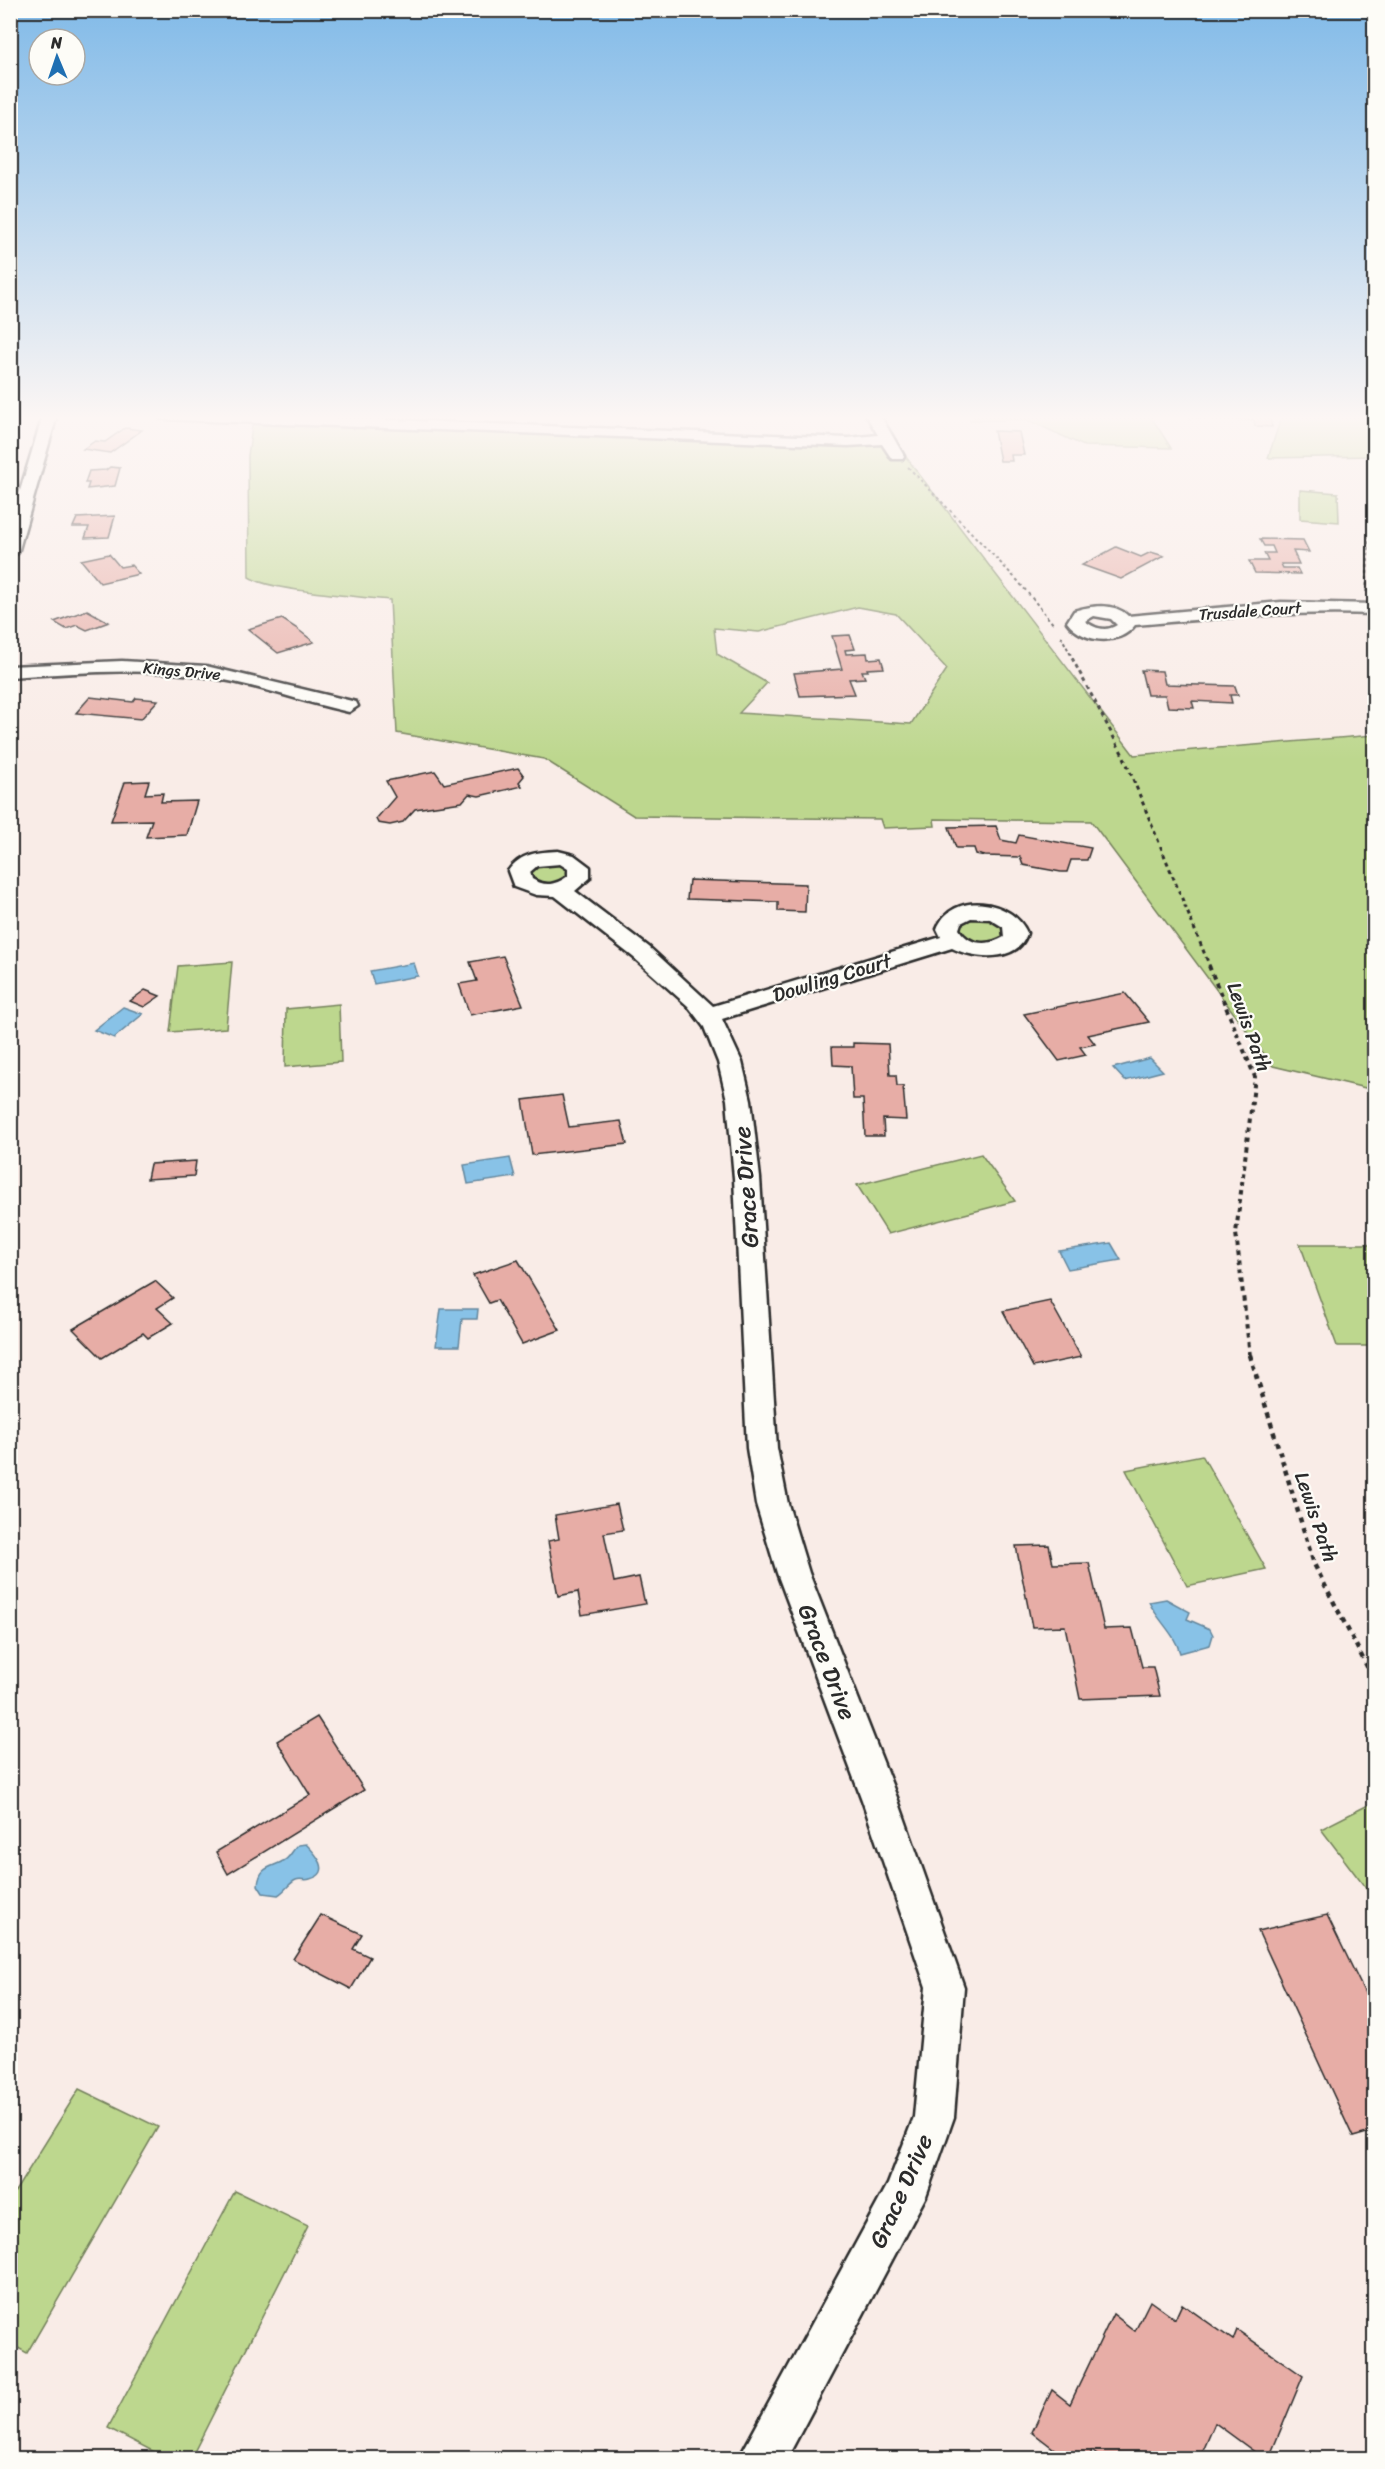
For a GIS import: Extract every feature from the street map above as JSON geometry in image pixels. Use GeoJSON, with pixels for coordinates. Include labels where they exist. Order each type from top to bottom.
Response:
{"type":"FeatureCollection","features":[{"type":"Feature","properties":{"kind":"street"},"geometry":{"type":"LineString","coordinates":[[10,552],[16,530]]}},
{"type":"Feature","properties":{"kind":"street","name":"Trusdale Court"},"geometry":{"type":"LineString","coordinates":[[1126,621],[1283,608],[1330,606],[1370,609]]}},
{"type":"Feature","properties":{"kind":"street","name":"Kings Drive"},"geometry":{"type":"LineString","coordinates":[[10,672],[97,666],[158,666],[207,671],[349,706]]}},
{"type":"Feature","properties":{"kind":"street","name":"Grace Drive"},"geometry":{"type":"LineString","coordinates":[[560,890],[641,952],[709,1015],[730,1062],[739,1100],[747,1178],[762,1448],[772,1504],[792,1573],[880,1800],[945,1987],[934,2117],[905,2196],[762,2458]]}},
{"type":"Feature","properties":{"kind":"street","name":"Dowling Court"},"geometry":{"type":"LineString","coordinates":[[709,1015],[955,940]]}},
{"type":"Feature","properties":{"kind":"path","name":"Lewis Path"},"geometry":{"type":"LineString","coordinates":[[969,530],[1018,581],[1057,629],[1124,757],[1256,1077],[1236,1233],[1251,1365],[1314,1564],[1374,1680]]}},
{"type":"Feature","properties":{"kind":"path"},"geometry":{"type":"LineString","coordinates":[[1370,609],[1372,530]]}},
{"type":"Feature","properties":{"kind":"green space"},"geometry":{"type":"Polygon","coordinates":[[[249,530],[962,530],[1134,755],[1374,735],[1374,1090],[1273,1066],[1091,821],[934,819],[935,826],[883,828],[880,819],[634,816],[544,759],[397,733],[390,600],[296,590],[249,577],[249,530]],[[858,607],[759,632],[714,628],[717,654],[767,683],[739,713],[911,724],[947,669],[896,614],[858,607]]]}},
{"type":"Feature","properties":{"kind":"green space"},"geometry":{"type":"Polygon","coordinates":[[[545,860],[571,866],[570,879],[551,886],[531,881],[528,868],[545,860]]]}},
{"type":"Feature","properties":{"kind":"green space"},"geometry":{"type":"Polygon","coordinates":[[[969,916],[1001,921],[1009,935],[986,946],[961,939],[956,923],[969,916]]]}},
{"type":"Feature","properties":{"kind":"green space"},"geometry":{"type":"Polygon","coordinates":[[[232,962],[226,1028],[170,1032],[178,966],[232,962]]]}},
{"type":"Feature","properties":{"kind":"green space"},"geometry":{"type":"Polygon","coordinates":[[[339,1004],[341,1062],[285,1067],[286,1009],[339,1004]]]}},
{"type":"Feature","properties":{"kind":"green space"},"geometry":{"type":"Polygon","coordinates":[[[981,1154],[1015,1201],[888,1234],[857,1185],[981,1154]]]}},
{"type":"Feature","properties":{"kind":"green space"},"geometry":{"type":"Polygon","coordinates":[[[1300,1244],[1372,1244],[1374,1251],[1374,1346],[1337,1346],[1300,1244]]]}},
{"type":"Feature","properties":{"kind":"green space"},"geometry":{"type":"Polygon","coordinates":[[[1202,1455],[1266,1569],[1187,1586],[1126,1470],[1202,1455]]]}},
{"type":"Feature","properties":{"kind":"green space"},"geometry":{"type":"Polygon","coordinates":[[[1374,1802],[1374,1899],[1321,1829],[1374,1802]]]}},
{"type":"Feature","properties":{"kind":"green space"},"geometry":{"type":"Polygon","coordinates":[[[79,2089],[158,2127],[27,2353],[11,2344],[11,2198],[79,2089]]]}},
{"type":"Feature","properties":{"kind":"green space"},"geometry":{"type":"Polygon","coordinates":[[[235,2191],[308,2226],[191,2458],[166,2458],[108,2428],[235,2191]]]}},
{"type":"Feature","properties":{"kind":"water"},"geometry":{"type":"Polygon","coordinates":[[[414,963],[418,976],[374,984],[370,971],[414,963]]]}},
{"type":"Feature","properties":{"kind":"water"},"geometry":{"type":"Polygon","coordinates":[[[123,1007],[143,1014],[114,1038],[94,1030],[123,1007]]]}},
{"type":"Feature","properties":{"kind":"water"},"geometry":{"type":"Polygon","coordinates":[[[1150,1058],[1163,1071],[1125,1081],[1113,1068],[1150,1058]]]}},
{"type":"Feature","properties":{"kind":"water"},"geometry":{"type":"Polygon","coordinates":[[[510,1158],[515,1177],[468,1184],[464,1165],[510,1158]]]}},
{"type":"Feature","properties":{"kind":"water"},"geometry":{"type":"Polygon","coordinates":[[[1111,1243],[1121,1260],[1068,1269],[1059,1251],[1111,1243]]]}},
{"type":"Feature","properties":{"kind":"water"},"geometry":{"type":"Polygon","coordinates":[[[441,1309],[478,1309],[477,1319],[462,1319],[459,1346],[436,1346],[441,1309]]]}},
{"type":"Feature","properties":{"kind":"water"},"geometry":{"type":"Polygon","coordinates":[[[1166,1599],[1190,1612],[1187,1619],[1210,1629],[1213,1635],[1210,1645],[1180,1653],[1174,1639],[1149,1602],[1166,1599]]]}},
{"type":"Feature","properties":{"kind":"water"},"geometry":{"type":"Polygon","coordinates":[[[306,1844],[320,1863],[321,1872],[310,1879],[296,1880],[278,1895],[263,1893],[258,1885],[264,1870],[285,1860],[298,1845],[306,1844]]]}},
{"type":"Feature","properties":{"kind":"building"},"geometry":{"type":"Polygon","coordinates":[[[88,530],[111,530],[109,537],[85,538],[88,530]]]}},
{"type":"Feature","properties":{"kind":"building"},"geometry":{"type":"Polygon","coordinates":[[[1260,539],[1303,540],[1309,552],[1293,551],[1299,564],[1281,564],[1283,568],[1297,568],[1300,574],[1255,573],[1249,561],[1268,561],[1264,553],[1275,553],[1272,546],[1264,546],[1260,539]]]}},
{"type":"Feature","properties":{"kind":"building"},"geometry":{"type":"Polygon","coordinates":[[[1116,547],[1141,557],[1151,552],[1164,556],[1121,579],[1082,565],[1116,547]]]}},
{"type":"Feature","properties":{"kind":"building"},"geometry":{"type":"Polygon","coordinates":[[[109,554],[120,567],[131,565],[139,574],[100,583],[81,560],[109,554]]]}},
{"type":"Feature","properties":{"kind":"building"},"geometry":{"type":"Polygon","coordinates":[[[87,610],[109,622],[87,630],[77,625],[66,629],[54,622],[87,610]]]}},
{"type":"Feature","properties":{"kind":"building"},"geometry":{"type":"Polygon","coordinates":[[[282,619],[314,642],[278,653],[248,629],[282,619]]]}},
{"type":"Feature","properties":{"kind":"building"},"geometry":{"type":"Polygon","coordinates":[[[850,635],[855,649],[845,650],[846,654],[867,653],[868,659],[881,658],[884,668],[867,669],[868,671],[862,671],[865,678],[849,679],[855,694],[800,696],[794,673],[842,669],[832,636],[850,635]]]}},
{"type":"Feature","properties":{"kind":"building"},"geometry":{"type":"Polygon","coordinates":[[[1141,670],[1162,671],[1165,684],[1235,686],[1238,695],[1230,695],[1232,703],[1192,701],[1194,708],[1168,707],[1165,695],[1147,695],[1141,670]]]}},
{"type":"Feature","properties":{"kind":"building"},"geometry":{"type":"Polygon","coordinates":[[[90,697],[133,702],[136,698],[158,700],[141,719],[76,713],[90,697]]]}},
{"type":"Feature","properties":{"kind":"building"},"geometry":{"type":"Polygon","coordinates":[[[518,768],[524,776],[519,782],[522,786],[479,796],[469,794],[462,802],[415,809],[403,822],[390,825],[378,823],[376,819],[395,797],[386,781],[435,771],[444,784],[518,768]]]}},
{"type":"Feature","properties":{"kind":"building"},"geometry":{"type":"Polygon","coordinates":[[[149,781],[145,794],[163,793],[161,802],[197,801],[187,835],[146,837],[152,820],[111,821],[125,782],[149,781]]]}},
{"type":"Feature","properties":{"kind":"building"},"geometry":{"type":"Polygon","coordinates":[[[996,826],[1001,840],[1016,843],[1019,835],[1091,848],[1087,860],[1071,860],[1067,872],[1061,872],[1023,865],[1020,857],[985,856],[976,854],[974,848],[956,848],[949,827],[996,826]]]}},
{"type":"Feature","properties":{"kind":"building"},"geometry":{"type":"Polygon","coordinates":[[[689,880],[806,884],[805,912],[778,911],[778,902],[687,899],[689,880]]]}},
{"type":"Feature","properties":{"kind":"building"},"geometry":{"type":"Polygon","coordinates":[[[503,956],[523,1005],[470,1015],[459,984],[477,981],[470,962],[503,956]]]}},
{"type":"Feature","properties":{"kind":"building"},"geometry":{"type":"Polygon","coordinates":[[[145,990],[160,996],[144,1007],[130,1001],[145,990]]]}},
{"type":"Feature","properties":{"kind":"building"},"geometry":{"type":"Polygon","coordinates":[[[1125,993],[1149,1022],[1088,1035],[1095,1044],[1080,1047],[1086,1055],[1059,1061],[1024,1014],[1125,993]]]}},
{"type":"Feature","properties":{"kind":"building"},"geometry":{"type":"Polygon","coordinates":[[[853,1043],[888,1044],[890,1075],[896,1075],[897,1086],[903,1086],[906,1120],[883,1119],[884,1136],[865,1136],[863,1099],[853,1099],[851,1066],[833,1065],[832,1047],[853,1047],[853,1043]]]}},
{"type":"Feature","properties":{"kind":"building"},"geometry":{"type":"Polygon","coordinates":[[[562,1095],[569,1127],[621,1121],[627,1144],[532,1155],[523,1100],[562,1095]]]}},
{"type":"Feature","properties":{"kind":"building"},"geometry":{"type":"Polygon","coordinates":[[[196,1161],[194,1176],[147,1179],[150,1164],[196,1161]]]}},
{"type":"Feature","properties":{"kind":"building"},"geometry":{"type":"Polygon","coordinates":[[[518,1260],[560,1330],[522,1344],[497,1300],[489,1303],[473,1275],[518,1260]]]}},
{"type":"Feature","properties":{"kind":"building"},"geometry":{"type":"Polygon","coordinates":[[[155,1281],[173,1298],[157,1308],[173,1323],[148,1338],[143,1333],[102,1358],[73,1329],[155,1281]]]}},
{"type":"Feature","properties":{"kind":"building"},"geometry":{"type":"Polygon","coordinates":[[[1050,1301],[1081,1357],[1033,1367],[1003,1311],[1050,1301]]]}},
{"type":"Feature","properties":{"kind":"building"},"geometry":{"type":"Polygon","coordinates":[[[617,1504],[623,1530],[604,1533],[614,1582],[639,1577],[645,1604],[582,1615],[578,1592],[558,1596],[548,1541],[559,1539],[555,1515],[617,1504]]]}},
{"type":"Feature","properties":{"kind":"building"},"geometry":{"type":"Polygon","coordinates":[[[1049,1545],[1053,1564],[1089,1563],[1104,1629],[1132,1628],[1142,1667],[1153,1667],[1160,1696],[1080,1699],[1065,1626],[1032,1627],[1016,1546],[1049,1545]]]}},
{"type":"Feature","properties":{"kind":"building"},"geometry":{"type":"Polygon","coordinates":[[[317,1717],[364,1790],[228,1874],[216,1852],[310,1795],[277,1741],[317,1717]]]}},
{"type":"Feature","properties":{"kind":"building"},"geometry":{"type":"Polygon","coordinates":[[[321,1915],[362,1934],[353,1949],[370,1957],[351,1989],[293,1959],[321,1915]]]}},
{"type":"Feature","properties":{"kind":"building"},"geometry":{"type":"Polygon","coordinates":[[[1327,1915],[1374,2012],[1374,2131],[1353,2137],[1258,1931],[1327,1915]]]}},
{"type":"Feature","properties":{"kind":"building"},"geometry":{"type":"Polygon","coordinates":[[[1150,2301],[1175,2319],[1182,2304],[1233,2340],[1237,2330],[1303,2376],[1269,2458],[1263,2458],[1215,2423],[1200,2458],[1136,2456],[1135,2458],[1101,2458],[1092,2451],[1088,2458],[1066,2458],[1032,2432],[1052,2390],[1070,2404],[1113,2314],[1135,2331],[1150,2301]]]}}]}
